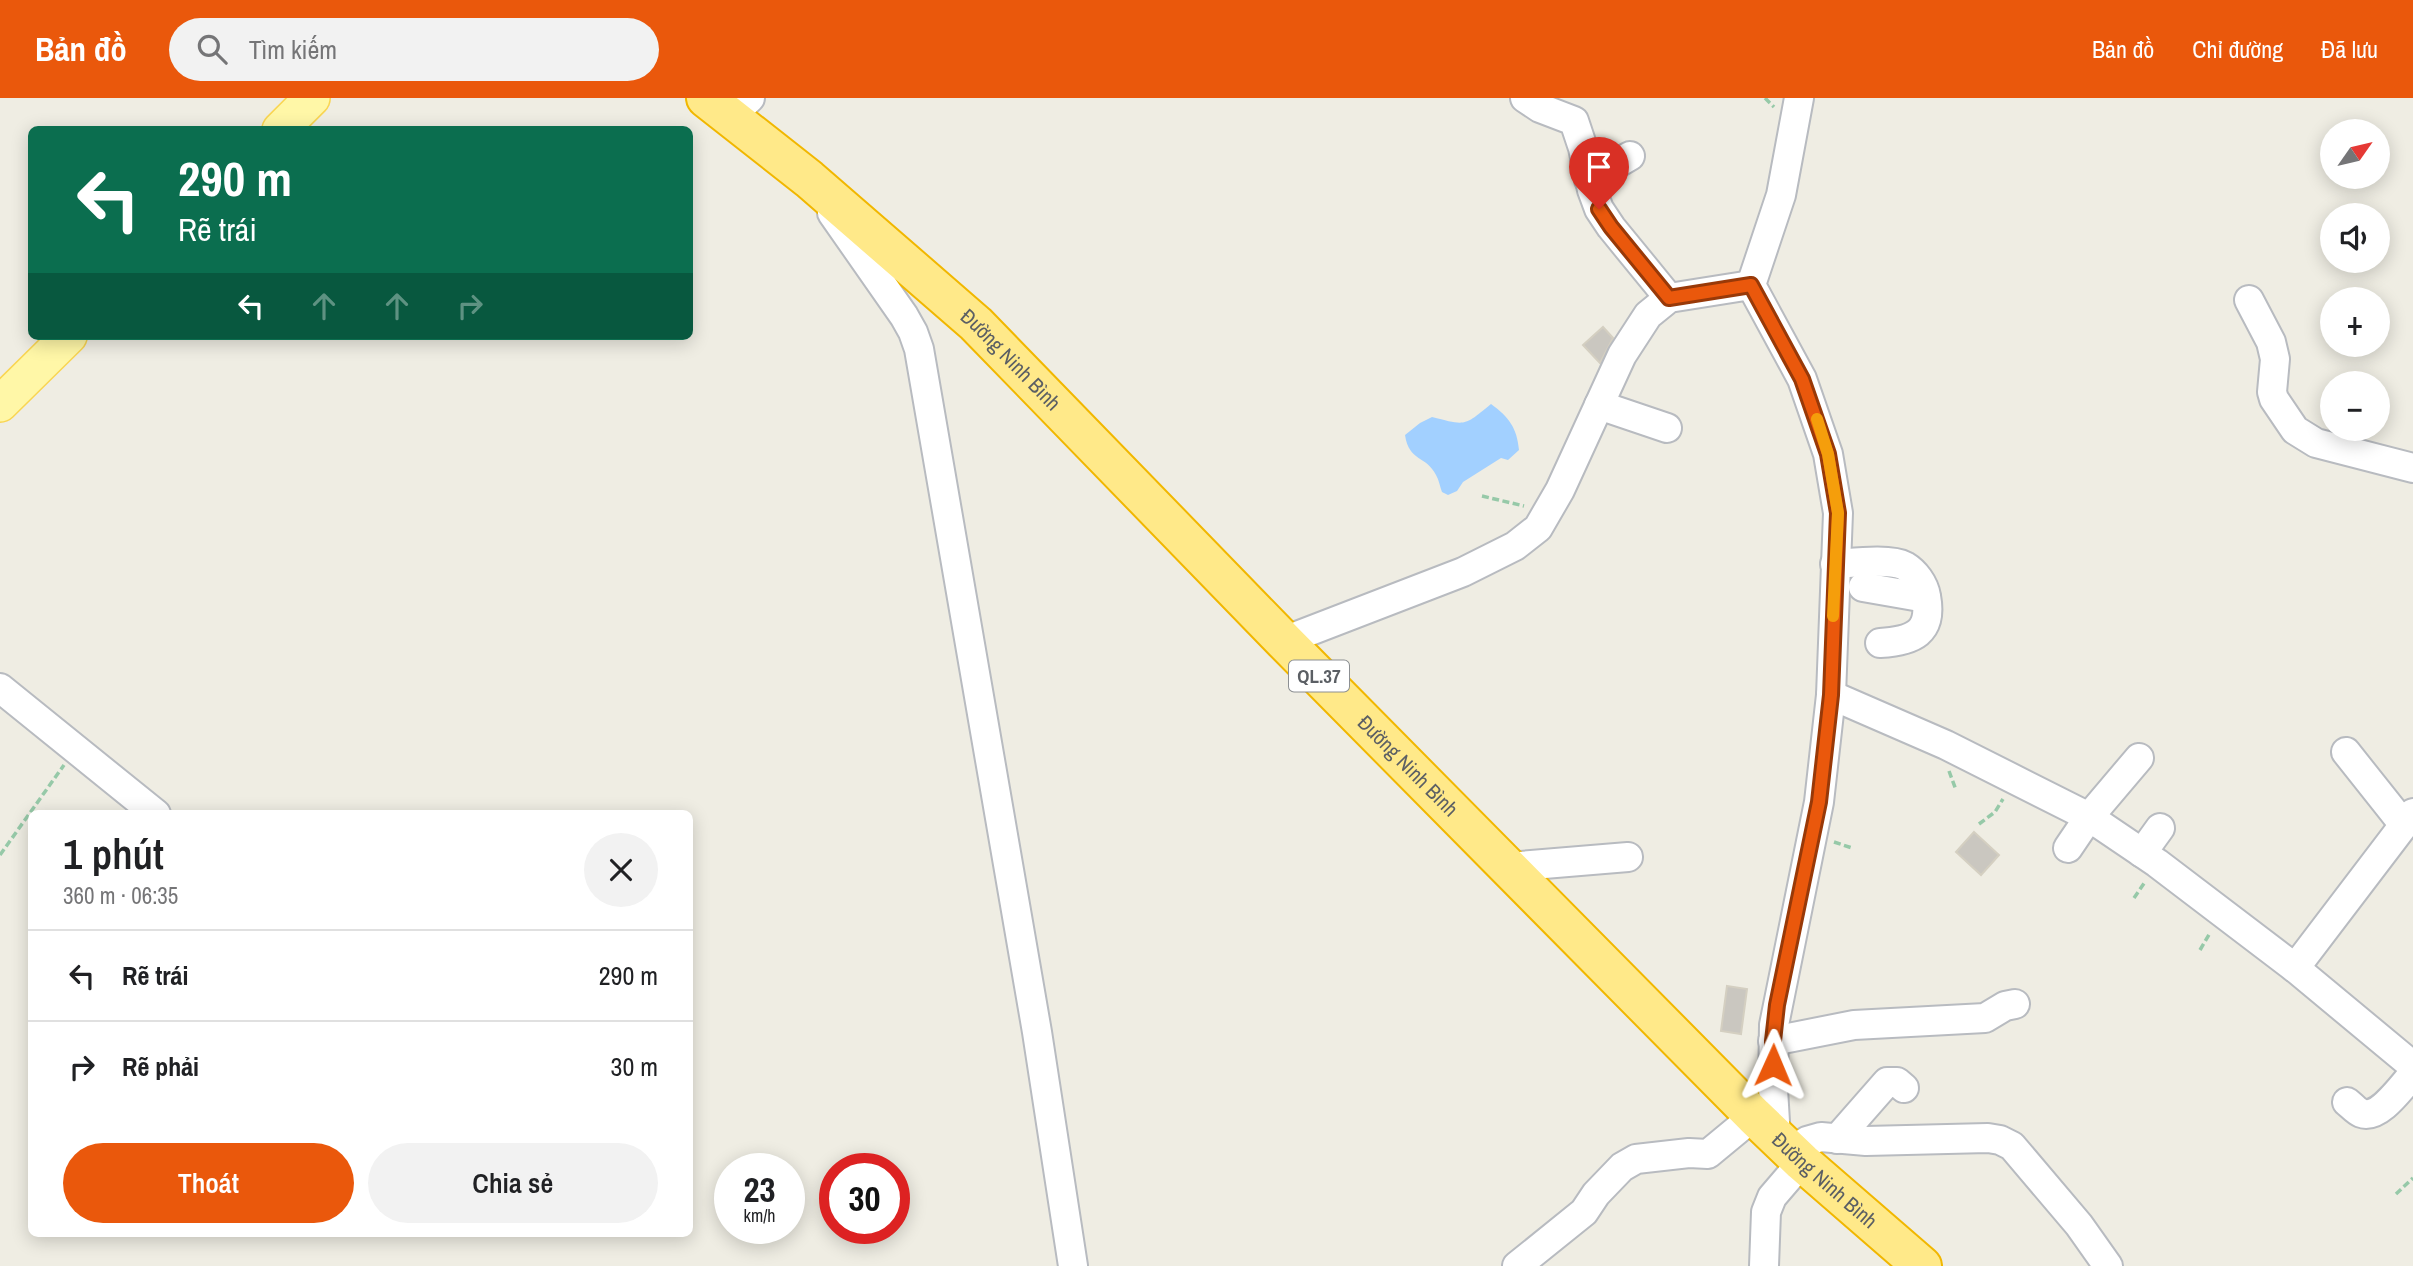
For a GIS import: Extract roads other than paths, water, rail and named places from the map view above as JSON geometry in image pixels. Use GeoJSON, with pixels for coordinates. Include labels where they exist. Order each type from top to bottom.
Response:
{"type":"FeatureCollection","features":[{"type":"Feature","properties":{"kind":"highway","name":"Đường Ninh Bình"},"geometry":{"type":"LineString","coordinates":[[727,104],[809,180],[976,324],[1284,641],[1780,1141],[1922,1266]]}},
{"type":"Feature","properties":{"kind":"main road"},"geometry":{"type":"LineString","coordinates":[[284,126],[312,98]]}},
{"type":"Feature","properties":{"kind":"main road"},"geometry":{"type":"LineString","coordinates":[[0,404],[65,340]]}},
{"type":"Feature","properties":{"kind":"street"},"geometry":{"type":"LineString","coordinates":[[1525,98],[1540,108],[1574,109],[1589,180],[1599,209],[1669,298]]}},
{"type":"Feature","properties":{"kind":"street"},"geometry":{"type":"LineString","coordinates":[[1764,1266],[1766,1212],[1772,1197],[1780,1141],[1773,1041],[1777,1005],[1819,802],[1831,695],[1838,513],[1834,480],[1822,433],[1791,356],[1751,285],[1781,195],[1799,98]]}},
{"type":"Feature","properties":{"kind":"street"},"geometry":{"type":"LineString","coordinates":[[1589,180],[1630,156]]}},
{"type":"Feature","properties":{"kind":"street"},"geometry":{"type":"LineString","coordinates":[[809,180],[904,316],[914,332],[919,349],[1035,1018],[1073,1266]]}},
{"type":"Feature","properties":{"kind":"street"},"geometry":{"type":"LineString","coordinates":[[1284,641],[1463,572],[1515,546],[1538,528],[1560,490],[1622,355],[1648,315],[1669,298],[1751,285]]}},
{"type":"Feature","properties":{"kind":"street"},"geometry":{"type":"LineString","coordinates":[[2249,300],[2271,342],[2274,359],[2274,399],[2295,430],[2316,443],[2413,468]]}},
{"type":"Feature","properties":{"kind":"street"},"geometry":{"type":"LineString","coordinates":[[1599,405],[1667,428]]}},
{"type":"Feature","properties":{"kind":"street"},"geometry":{"type":"LineString","coordinates":[[1835,564],[1889,562],[1904,565],[1924,586],[1928,618],[1922,629],[1902,641],[1880,643]]}},
{"type":"Feature","properties":{"kind":"street"},"geometry":{"type":"LineString","coordinates":[[1863,587],[1926,598]]}},
{"type":"Feature","properties":{"kind":"street"},"geometry":{"type":"LineString","coordinates":[[0,688],[151,810]]}},
{"type":"Feature","properties":{"kind":"street"},"geometry":{"type":"LineString","coordinates":[[1831,695],[1946,745],[2089,817],[2142,853],[2295,968],[2413,1066]]}},
{"type":"Feature","properties":{"kind":"street"},"geometry":{"type":"LineString","coordinates":[[2295,968],[2408,819],[2346,752]]}},
{"type":"Feature","properties":{"kind":"street"},"geometry":{"type":"LineString","coordinates":[[2068,848],[2089,817],[2139,758]]}},
{"type":"Feature","properties":{"kind":"street"},"geometry":{"type":"LineString","coordinates":[[2142,853],[2160,828]]}},
{"type":"Feature","properties":{"kind":"street"},"geometry":{"type":"LineString","coordinates":[[1508,867],[1628,858]]}},
{"type":"Feature","properties":{"kind":"street"},"geometry":{"type":"LineString","coordinates":[[1773,1041],[1854,1025],[1985,1018],[2001,1008],[2015,1004]]}},
{"type":"Feature","properties":{"kind":"street"},"geometry":{"type":"LineString","coordinates":[[2347,1102],[2361,1113],[2371,1114],[2381,1109],[2413,1074]]}},
{"type":"Feature","properties":{"kind":"street"},"geometry":{"type":"LineString","coordinates":[[1837,1139],[1887,1082],[1897,1082],[1904,1088]]}},
{"type":"Feature","properties":{"kind":"street"},"geometry":{"type":"LineString","coordinates":[[1517,1266],[1584,1212],[1596,1194],[1622,1167],[1636,1159],[1708,1154],[1780,1141],[1807,1141],[1821,1137],[1866,1141],[1988,1138],[2012,1146],[2079,1225],[2108,1266]]}},
{"type":"Feature","properties":{"kind":"water"},"geometry":{"type":"Polygon","coordinates":[[[1491,404],[1511,424],[1519,450],[1508,460],[1501,458],[1463,482],[1457,491],[1448,495],[1442,492],[1432,469],[1410,450],[1405,435],[1432,417],[1459,423],[1470,420],[1491,404]]]}}]}
